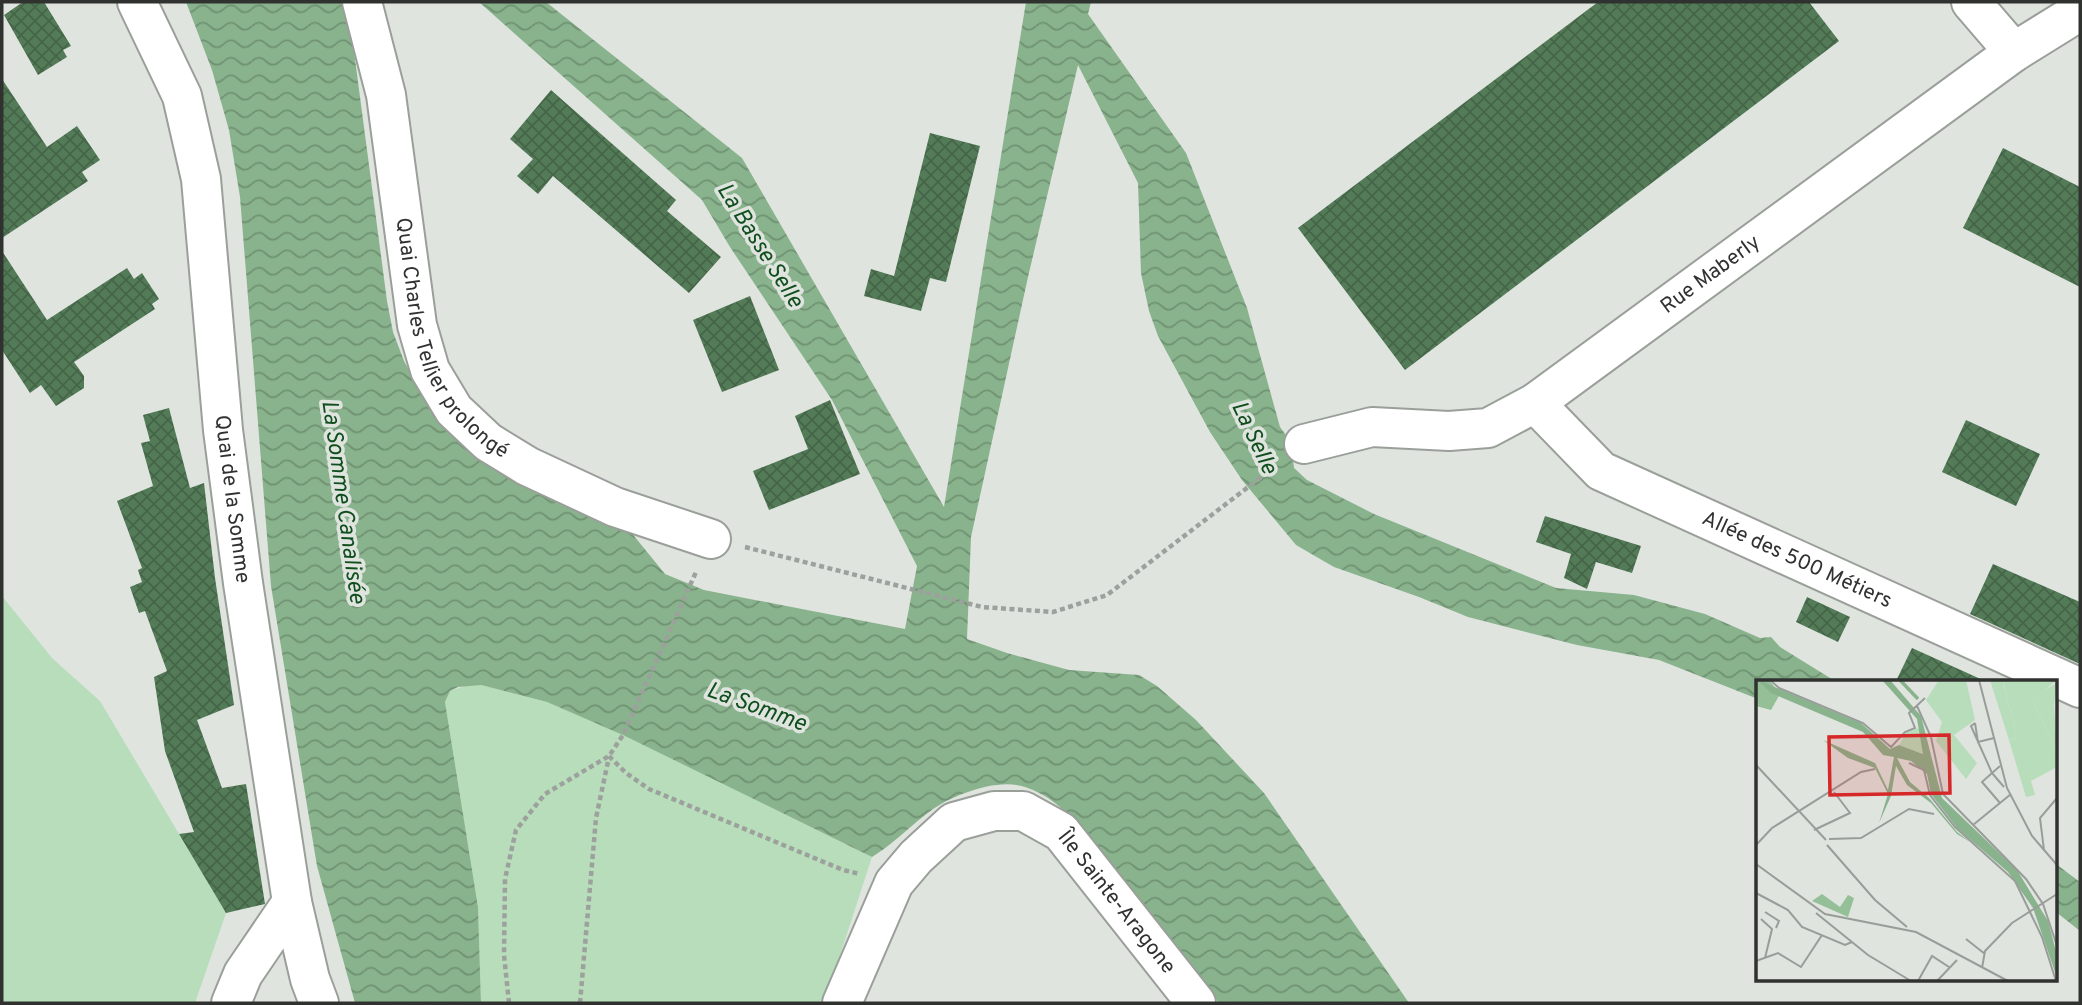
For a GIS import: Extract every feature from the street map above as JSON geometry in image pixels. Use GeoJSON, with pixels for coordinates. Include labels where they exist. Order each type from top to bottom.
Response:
{"type":"FeatureCollection","features":[{"type":"Feature","properties":{"kind":"street","name":"Quai de la Somme"},"geometry":{"type":"LineString","coordinates":[[137,2],[182,96],[201,178],[223,430],[245,596],[292,902],[310,979],[319,1003]]}},
{"type":"Feature","properties":{"kind":"street","name":"Quai Charles Tellier prolongé"},"geometry":{"type":"LineString","coordinates":[[362,2],[386,95],[417,325],[430,370],[454,410],[488,442],[527,466],[615,507],[711,539]]}},
{"type":"Feature","properties":{"kind":"street"},"geometry":{"type":"LineString","coordinates":[[1971,2],[2014,52]]}},
{"type":"Feature","properties":{"kind":"street","name":"Rue Maberly"},"geometry":{"type":"LineString","coordinates":[[1304,444],[1372,427],[1449,431],[1488,428],[1535,403],[2014,52],[2080,11]]}},
{"type":"Feature","properties":{"kind":"street","name":"Allée des 500 Métiers"},"geometry":{"type":"LineString","coordinates":[[1535,403],[1601,471],[2080,688]]}},
{"type":"Feature","properties":{"kind":"street","name":"Île Sainte-Aragone"},"geometry":{"type":"LineString","coordinates":[[842,1003],[894,883],[916,857],[954,822],[994,811],[1023,811],[1062,832],[1196,1003]]}},
{"type":"Feature","properties":{"kind":"street"},"geometry":{"type":"LineString","coordinates":[[231,1003],[243,974],[292,902]]}},
{"type":"Feature","properties":{"kind":"path"},"geometry":{"type":"LineString","coordinates":[[711,539],[982,607],[1053,612],[1107,595],[1244,491]]}},
{"type":"Feature","properties":{"kind":"path"},"geometry":{"type":"LineString","coordinates":[[580,1003],[596,818],[610,756],[623,735],[693,578]]}},
{"type":"Feature","properties":{"kind":"path"},"geometry":{"type":"LineString","coordinates":[[509,1003],[503,956],[505,879],[516,830],[545,793],[610,756]]}},
{"type":"Feature","properties":{"kind":"path"},"geometry":{"type":"LineString","coordinates":[[610,756],[626,773],[649,789],[843,870],[894,883]]}},
{"type":"Feature","properties":{"kind":"shaded area"},"geometry":{"type":"Polygon","coordinates":[[[2,596],[52,658],[100,701],[226,913],[195,1003],[2,1003],[2,596]]]}},
{"type":"Feature","properties":{"kind":"shaded area"},"geometry":{"type":"Polygon","coordinates":[[[468,685],[481,685],[547,702],[629,737],[872,857],[829,989],[819,1003],[481,1003],[478,907],[445,702],[450,691],[468,685]]]}},
{"type":"Feature","properties":{"kind":"water"},"geometry":{"type":"Polygon","coordinates":[[[186,2],[342,2],[353,44],[393,332],[404,361],[421,392],[474,453],[496,471],[527,488],[630,531],[665,574],[704,590],[905,629],[917,566],[832,400],[730,247],[702,200],[479,2],[546,2],[742,158],[944,507],[1026,2],[1091,2],[1088,14],[1186,153],[1247,308],[1280,427],[1291,442],[1294,468],[1307,480],[1374,514],[1556,588],[1634,595],[1705,614],[1760,638],[1771,637],[1780,647],[1833,680],[1756,680],[1756,698],[1659,660],[1577,645],[1468,617],[1334,567],[1296,545],[1242,480],[1210,432],[1158,336],[1149,311],[1141,273],[1138,183],[1078,65],[971,537],[967,639],[1069,670],[1139,675],[1157,686],[1196,720],[1264,793],[1409,1003],[1219,1003],[1077,823],[1040,793],[1025,787],[996,785],[953,798],[928,813],[872,857],[623,735],[547,702],[481,685],[458,687],[450,691],[445,702],[478,907],[481,1003],[355,1003],[317,866],[271,586],[240,197],[229,130],[212,70],[186,2]]]}},
{"type":"Feature","properties":{"kind":"water"},"geometry":{"type":"Polygon","coordinates":[[[2058,866],[2080,882],[2080,931],[2058,914],[2058,866]]]}},
{"type":"Feature","properties":{"kind":"building"},"geometry":{"type":"Polygon","coordinates":[[[23,2],[44,2],[71,46],[63,50],[67,57],[38,75],[4,15],[23,2]]]}},
{"type":"Feature","properties":{"kind":"building"},"geometry":{"type":"Polygon","coordinates":[[[1598,2],[1809,2],[1839,41],[1405,370],[1298,228],[1598,2]]]}},
{"type":"Feature","properties":{"kind":"building"},"geometry":{"type":"Polygon","coordinates":[[[2,79],[47,147],[77,126],[100,160],[82,172],[88,181],[2,238],[2,79]]]}},
{"type":"Feature","properties":{"kind":"building"},"geometry":{"type":"Polygon","coordinates":[[[551,90],[676,200],[667,211],[721,257],[689,293],[553,176],[538,194],[517,176],[533,159],[510,139],[551,90]]]}},
{"type":"Feature","properties":{"kind":"building"},"geometry":{"type":"Polygon","coordinates":[[[930,133],[980,146],[946,282],[930,278],[921,311],[864,296],[871,269],[894,276],[930,133]]]}},
{"type":"Feature","properties":{"kind":"building"},"geometry":{"type":"Polygon","coordinates":[[[2003,148],[2080,187],[2080,287],[1963,228],[2003,148]]]}},
{"type":"Feature","properties":{"kind":"building"},"geometry":{"type":"Polygon","coordinates":[[[2,251],[47,320],[127,268],[134,279],[142,273],[159,299],[152,304],[155,309],[74,362],[84,376],[84,388],[56,406],[41,385],[30,393],[2,350],[2,251]]]}},
{"type":"Feature","properties":{"kind":"building"},"geometry":{"type":"Polygon","coordinates":[[[750,296],[779,370],[722,392],[693,320],[750,296]]]}},
{"type":"Feature","properties":{"kind":"building"},"geometry":{"type":"Polygon","coordinates":[[[830,400],[860,474],[769,510],[753,471],[808,449],[795,416],[830,400]]]}},
{"type":"Feature","properties":{"kind":"building"},"geometry":{"type":"Polygon","coordinates":[[[169,408],[190,488],[204,483],[234,705],[197,720],[222,788],[246,784],[265,904],[226,913],[179,834],[194,832],[165,751],[154,677],[167,671],[145,611],[139,613],[130,587],[142,582],[138,570],[142,568],[117,501],[153,486],[141,443],[150,441],[143,415],[169,408]]]}},
{"type":"Feature","properties":{"kind":"building"},"geometry":{"type":"Polygon","coordinates":[[[1966,420],[2040,454],[2016,506],[1942,472],[1966,420]]]}},
{"type":"Feature","properties":{"kind":"building"},"geometry":{"type":"Polygon","coordinates":[[[1545,516],[1641,546],[1632,573],[1596,562],[1587,589],[1564,578],[1571,554],[1536,542],[1545,516]]]}},
{"type":"Feature","properties":{"kind":"building"},"geometry":{"type":"Polygon","coordinates":[[[1993,564],[2080,602],[2080,664],[1970,614],[1993,564]]]}},
{"type":"Feature","properties":{"kind":"building"},"geometry":{"type":"Polygon","coordinates":[[[1807,597],[1850,617],[1838,642],[1796,622],[1807,597]]]}},
{"type":"Feature","properties":{"kind":"building"},"geometry":{"type":"Polygon","coordinates":[[[1912,648],[1983,680],[1896,680],[1912,648]]]}},
{"type":"Feature","properties":{"kind":"water label","name":"La Basse Selle"},"geometry":{"type":"Point","coordinates":[759,246]}},
{"type":"Feature","properties":{"kind":"water label","name":"La Selle"},"geometry":{"type":"Point","coordinates":[1253,438]}},
{"type":"Feature","properties":{"kind":"water label","name":"La Somme Canalisée"},"geometry":{"type":"Point","coordinates":[342,502]}},
{"type":"Feature","properties":{"kind":"water label","name":"La Somme"},"geometry":{"type":"Point","coordinates":[756,708]}}]}
